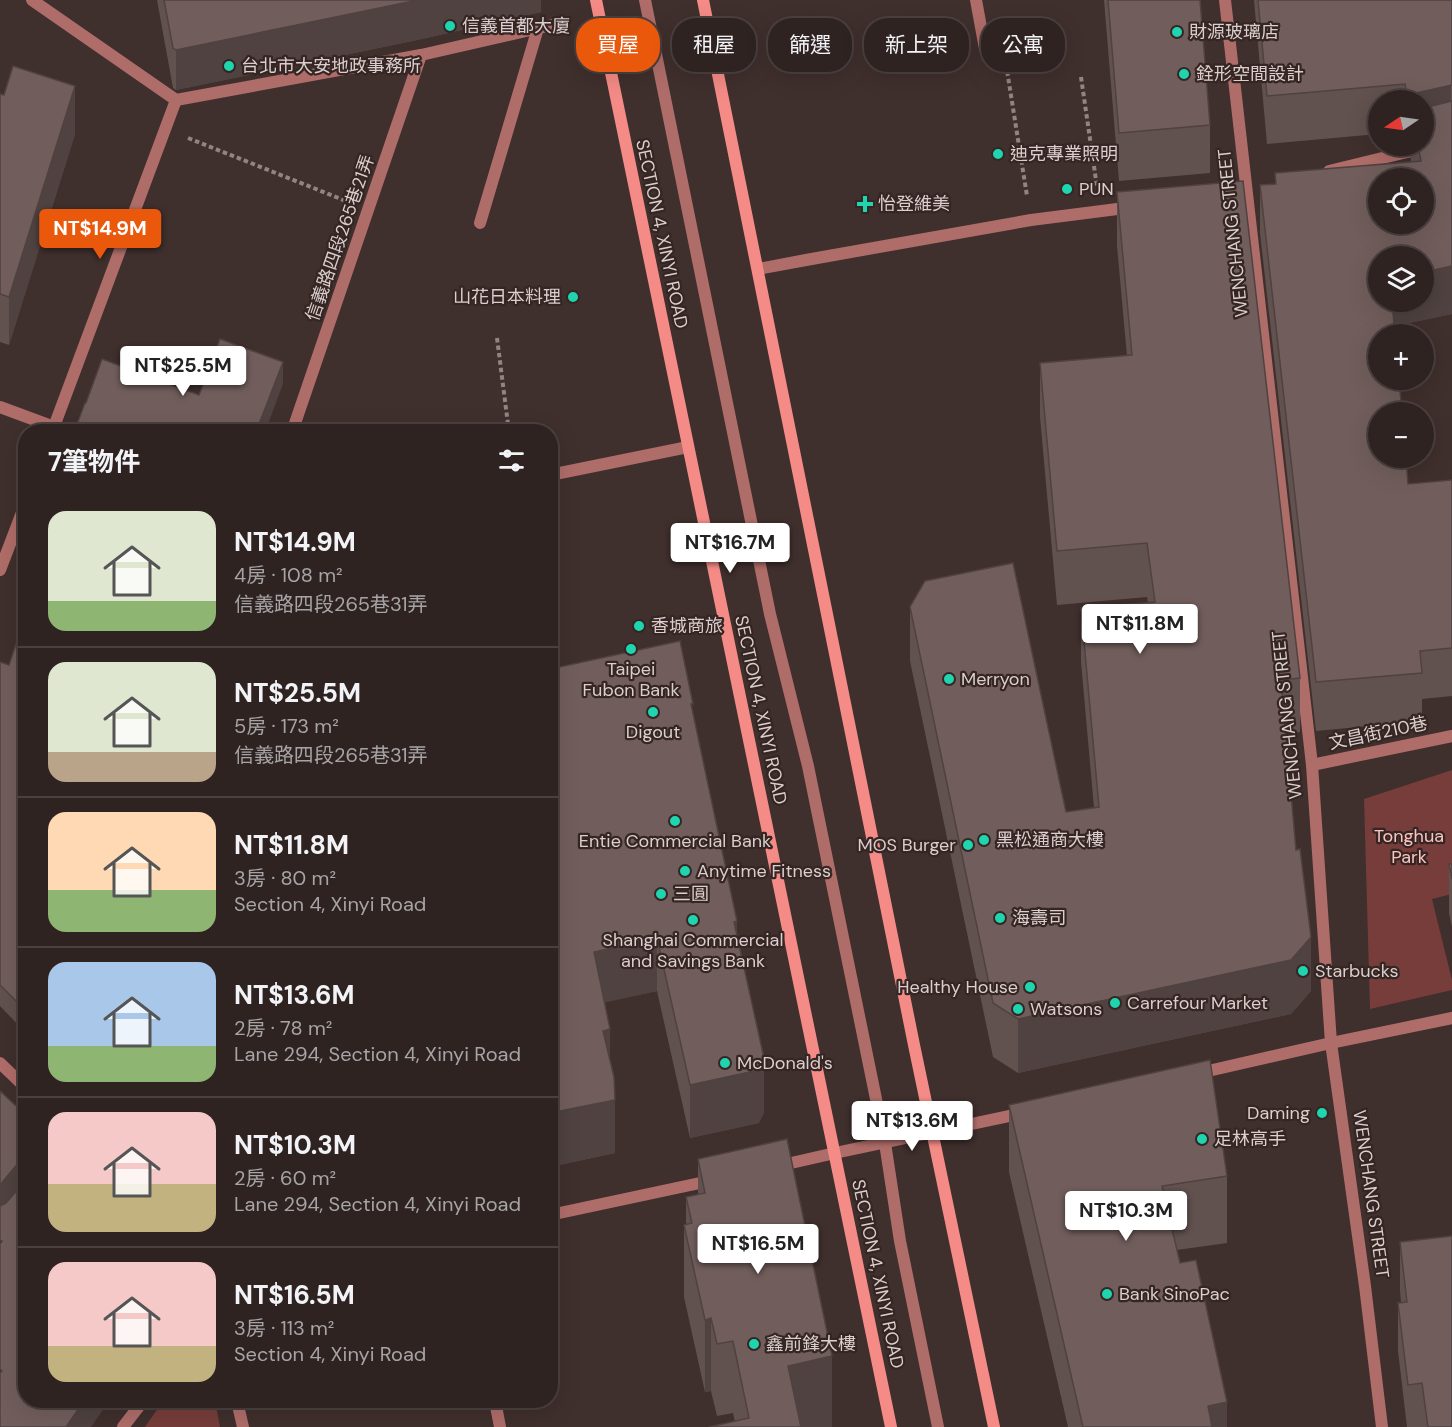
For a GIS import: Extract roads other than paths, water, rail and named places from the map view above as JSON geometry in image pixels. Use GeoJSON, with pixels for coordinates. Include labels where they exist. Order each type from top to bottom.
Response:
{"type":"FeatureCollection","features":[{"type":"Feature","properties":{"kind":"main road","name":"SECTION 4, XINYI ROAD"},"geometry":{"type":"LineString","coordinates":[[596,0],[891,1427]]}},
{"type":"Feature","properties":{"kind":"main road"},"geometry":{"type":"LineString","coordinates":[[703,0],[932,1132],[994,1427]]}},
{"type":"Feature","properties":{"kind":"street"},"geometry":{"type":"LineString","coordinates":[[32,0],[176,100],[421,55],[552,25]]}},
{"type":"Feature","properties":{"kind":"street","name":"SECTION 4, XINYI ROAD"},"geometry":{"type":"LineString","coordinates":[[645,0],[770,615],[808,765],[885,1143],[900,1241],[938,1427]]}},
{"type":"Feature","properties":{"kind":"street"},"geometry":{"type":"LineString","coordinates":[[975,0],[981,29]]}},
{"type":"Feature","properties":{"kind":"street","name":"WENCHANG STREET"},"geometry":{"type":"LineString","coordinates":[[1225,0],[1312,765],[1331,1043],[1382,1427]]}},
{"type":"Feature","properties":{"kind":"street"},"geometry":{"type":"LineString","coordinates":[[480,223],[538,28]]}},
{"type":"Feature","properties":{"kind":"street","name":"信義路四段265巷21弄"},"geometry":{"type":"LineString","coordinates":[[295,424],[421,55]]}},
{"type":"Feature","properties":{"kind":"street"},"geometry":{"type":"LineString","coordinates":[[55,424],[176,100]]}},
{"type":"Feature","properties":{"kind":"street"},"geometry":{"type":"LineString","coordinates":[[1315,174],[1452,141]]}},
{"type":"Feature","properties":{"kind":"street"},"geometry":{"type":"LineString","coordinates":[[758,269],[1030,220],[1145,205]]}},
{"type":"Feature","properties":{"kind":"street"},"geometry":{"type":"LineString","coordinates":[[0,407],[41,424]]}},
{"type":"Feature","properties":{"kind":"street"},"geometry":{"type":"LineString","coordinates":[[558,473],[688,447]]}},
{"type":"Feature","properties":{"kind":"street"},"geometry":{"type":"LineString","coordinates":[[0,570],[18,523]]}},
{"type":"Feature","properties":{"kind":"street","name":"文昌街210巷"},"geometry":{"type":"LineString","coordinates":[[1312,765],[1452,736]]}},
{"type":"Feature","properties":{"kind":"street"},"geometry":{"type":"LineString","coordinates":[[1179,1077],[1452,1018]]}},
{"type":"Feature","properties":{"kind":"street"},"geometry":{"type":"LineString","coordinates":[[0,1063],[18,1080]]}},
{"type":"Feature","properties":{"kind":"street"},"geometry":{"type":"LineString","coordinates":[[765,1169],[1039,1109]]}},
{"type":"Feature","properties":{"kind":"street"},"geometry":{"type":"LineString","coordinates":[[558,1213],[731,1176]]}},
{"type":"Feature","properties":{"kind":"street"},"geometry":{"type":"LineString","coordinates":[[123,1427],[138,1408]]}},
{"type":"Feature","properties":{"kind":"street"},"geometry":{"type":"LineString","coordinates":[[239,1408],[243,1427]]}},
{"type":"Feature","properties":{"kind":"street"},"geometry":{"type":"LineString","coordinates":[[496,1408],[500,1427]]}},
{"type":"Feature","properties":{"kind":"place","name":"信義首都大廈"},"geometry":{"type":"Point","coordinates":[450,26]}},
{"type":"Feature","properties":{"kind":"place","name":"財源玻璃店"},"geometry":{"type":"Point","coordinates":[1177,32]}},
{"type":"Feature","properties":{"kind":"place","name":"台北市大安地政事務所"},"geometry":{"type":"Point","coordinates":[229,66]}},
{"type":"Feature","properties":{"kind":"place","name":"銓形空間設計"},"geometry":{"type":"Point","coordinates":[1184,74]}},
{"type":"Feature","properties":{"kind":"place","name":"迪克專業照明"},"geometry":{"type":"Point","coordinates":[998,154]}},
{"type":"Feature","properties":{"kind":"place","name":"PUN"},"geometry":{"type":"Point","coordinates":[1067,189]}},
{"type":"Feature","properties":{"kind":"place","name":"怡登維美"},"geometry":{"type":"Point","coordinates":[865,204]}},
{"type":"Feature","properties":{"kind":"place","name":"山花日本料理"},"geometry":{"type":"Point","coordinates":[573,297]}},
{"type":"Feature","properties":{"kind":"place","name":"香城商旅"},"geometry":{"type":"Point","coordinates":[639,626]}},
{"type":"Feature","properties":{"kind":"place","name":"Taipei Fubon Bank"},"geometry":{"type":"Point","coordinates":[631,649]}},
{"type":"Feature","properties":{"kind":"place","name":"Merryon"},"geometry":{"type":"Point","coordinates":[949,679]}},
{"type":"Feature","properties":{"kind":"place","name":"Digout"},"geometry":{"type":"Point","coordinates":[653,712]}},
{"type":"Feature","properties":{"kind":"place","name":"Entie Commercial Bank"},"geometry":{"type":"Point","coordinates":[675,821]}},
{"type":"Feature","properties":{"kind":"place","name":"黑松通商大樓"},"geometry":{"type":"Point","coordinates":[984,840]}},
{"type":"Feature","properties":{"kind":"place","name":"MOS Burger"},"geometry":{"type":"Point","coordinates":[968,845]}},
{"type":"Feature","properties":{"kind":"place","name":"Anytime Fitness"},"geometry":{"type":"Point","coordinates":[685,871]}},
{"type":"Feature","properties":{"kind":"place","name":"三圓"},"geometry":{"type":"Point","coordinates":[661,894]}},
{"type":"Feature","properties":{"kind":"place","name":"海壽司"},"geometry":{"type":"Point","coordinates":[1000,918]}},
{"type":"Feature","properties":{"kind":"place","name":"Shanghai Commercial and Savings Bank"},"geometry":{"type":"Point","coordinates":[693,920]}},
{"type":"Feature","properties":{"kind":"place","name":"Starbucks"},"geometry":{"type":"Point","coordinates":[1303,971]}},
{"type":"Feature","properties":{"kind":"place","name":"Healthy House"},"geometry":{"type":"Point","coordinates":[1030,987]}},
{"type":"Feature","properties":{"kind":"place","name":"Carrefour Market"},"geometry":{"type":"Point","coordinates":[1115,1003]}},
{"type":"Feature","properties":{"kind":"place","name":"Watsons"},"geometry":{"type":"Point","coordinates":[1018,1009]}},
{"type":"Feature","properties":{"kind":"place","name":"McDonald's"},"geometry":{"type":"Point","coordinates":[725,1063]}},
{"type":"Feature","properties":{"kind":"place","name":"Daming"},"geometry":{"type":"Point","coordinates":[1322,1113]}},
{"type":"Feature","properties":{"kind":"place","name":"足林高手"},"geometry":{"type":"Point","coordinates":[1202,1139]}},
{"type":"Feature","properties":{"kind":"place","name":"Bank SinoPac"},"geometry":{"type":"Point","coordinates":[1107,1294]}},
{"type":"Feature","properties":{"kind":"place","name":"鑫前鋒大樓"},"geometry":{"type":"Point","coordinates":[754,1344]}},
{"type":"Feature","properties":{"kind":"park label","name":"Tonghua Park"},"geometry":{"type":"Point","coordinates":[1409,846]}}]}
